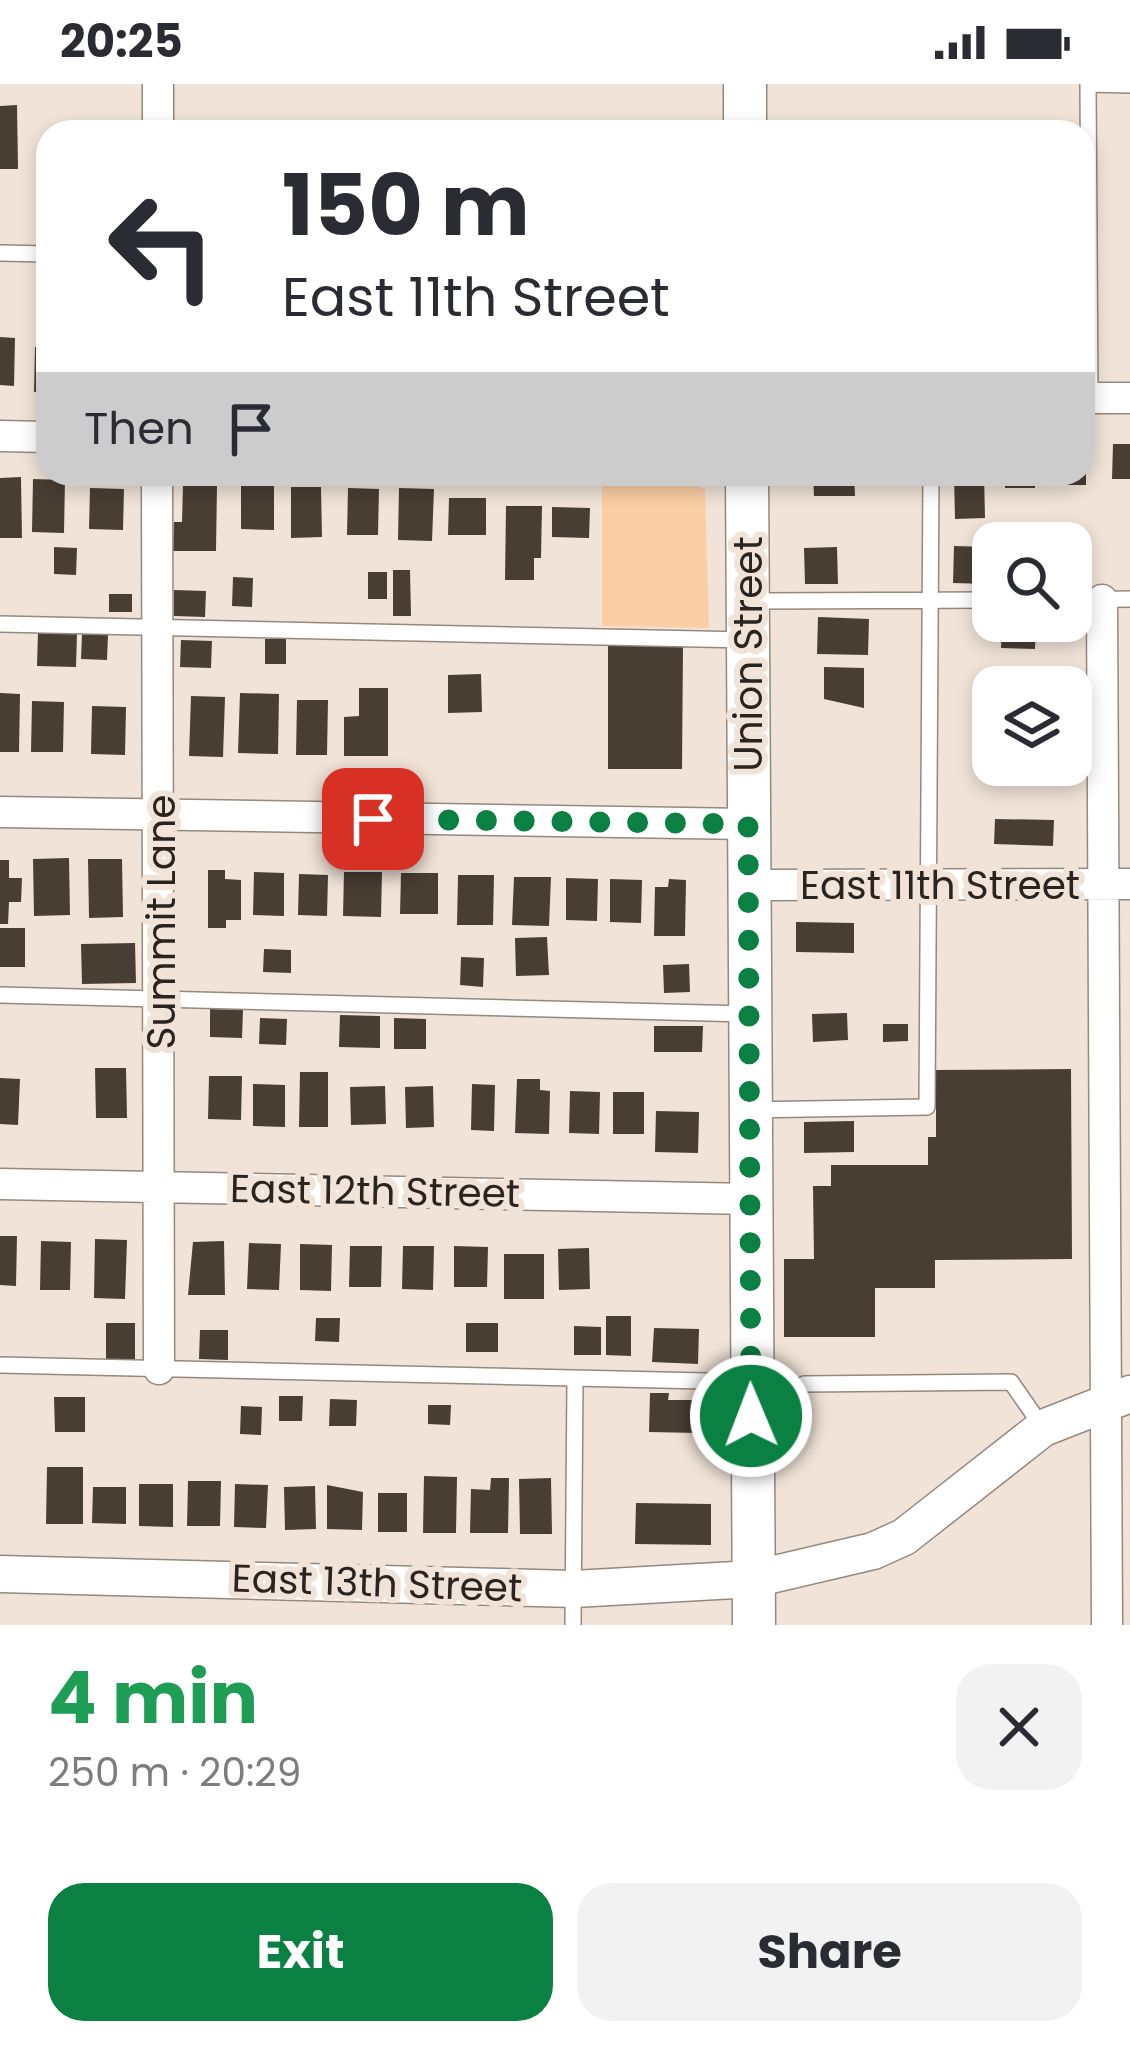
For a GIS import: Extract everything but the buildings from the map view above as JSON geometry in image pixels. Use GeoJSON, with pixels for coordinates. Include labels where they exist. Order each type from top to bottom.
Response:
{"type":"FeatureCollection","features":[{"type":"Feature","properties":{"kind":"main road"},"geometry":{"type":"LineString","coordinates":[[745,84],[745,120]]}},
{"type":"Feature","properties":{"kind":"main road","name":"Union Street"},"geometry":{"type":"LineString","coordinates":[[747,486],[754,1625]]}},
{"type":"Feature","properties":{"kind":"street"},"geometry":{"type":"LineString","coordinates":[[158,84],[158,120]]}},
{"type":"Feature","properties":{"kind":"street"},"geometry":{"type":"LineString","coordinates":[[1095,398],[1130,398]]}},
{"type":"Feature","properties":{"kind":"street"},"geometry":{"type":"LineString","coordinates":[[0,436],[36,437]]}},
{"type":"Feature","properties":{"kind":"street","name":"Summit Lane"},"geometry":{"type":"LineString","coordinates":[[158,486],[159,1369]]}},
{"type":"Feature","properties":{"kind":"street"},"geometry":{"type":"LineString","coordinates":[[1101,600],[1117,884],[1118,1397],[1107,1625]]}},
{"type":"Feature","properties":{"kind":"street"},"geometry":{"type":"LineString","coordinates":[[0,812],[748,824]]}},
{"type":"Feature","properties":{"kind":"street","name":"East 11th Street"},"geometry":{"type":"LineString","coordinates":[[749,885],[1117,884]]}},
{"type":"Feature","properties":{"kind":"street","name":"East 12th Street"},"geometry":{"type":"LineString","coordinates":[[0,1184],[751,1198]]}},
{"type":"Feature","properties":{"kind":"street"},"geometry":{"type":"LineString","coordinates":[[753,1579],[857,1555],[904,1537],[1043,1428],[1118,1397]]}},
{"type":"Feature","properties":{"kind":"street","name":"East 13th Street"},"geometry":{"type":"LineString","coordinates":[[0,1574],[574,1607],[753,1579]]}},
{"type":"Feature","properties":{"kind":"lane"},"geometry":{"type":"LineString","coordinates":[[1088,120],[1088,84],[1130,85]]}},
{"type":"Feature","properties":{"kind":"lane"},"geometry":{"type":"LineString","coordinates":[[0,254],[36,254]]}},
{"type":"Feature","properties":{"kind":"lane"},"geometry":{"type":"LineString","coordinates":[[750,1110],[927,1107],[932,486]]}},
{"type":"Feature","properties":{"kind":"lane"},"geometry":{"type":"LineString","coordinates":[[0,624],[159,627],[747,621],[930,600],[972,600]]}},
{"type":"Feature","properties":{"kind":"lane"},"geometry":{"type":"LineString","coordinates":[[0,995],[749,1014]]}},
{"type":"Feature","properties":{"kind":"lane"},"geometry":{"type":"LineString","coordinates":[[0,1365],[575,1382],[751,1382]]}},
{"type":"Feature","properties":{"kind":"lane"},"geometry":{"type":"LineString","coordinates":[[574,1607],[575,1382]]}},
{"type":"Feature","properties":{"kind":"lane"},"geometry":{"type":"LineString","coordinates":[[804,1384],[1011,1382],[1043,1428]]}},
{"type":"Feature","properties":{"kind":"shaded area"},"geometry":{"type":"Polygon","coordinates":[[[602,486],[698,486],[705,490],[709,628],[602,626],[602,486]]]}},
{"type":"Feature","properties":{"kind":"route"},"geometry":{"type":"LineString","coordinates":[[373,819],[748,824],[751,1416]]}}]}
